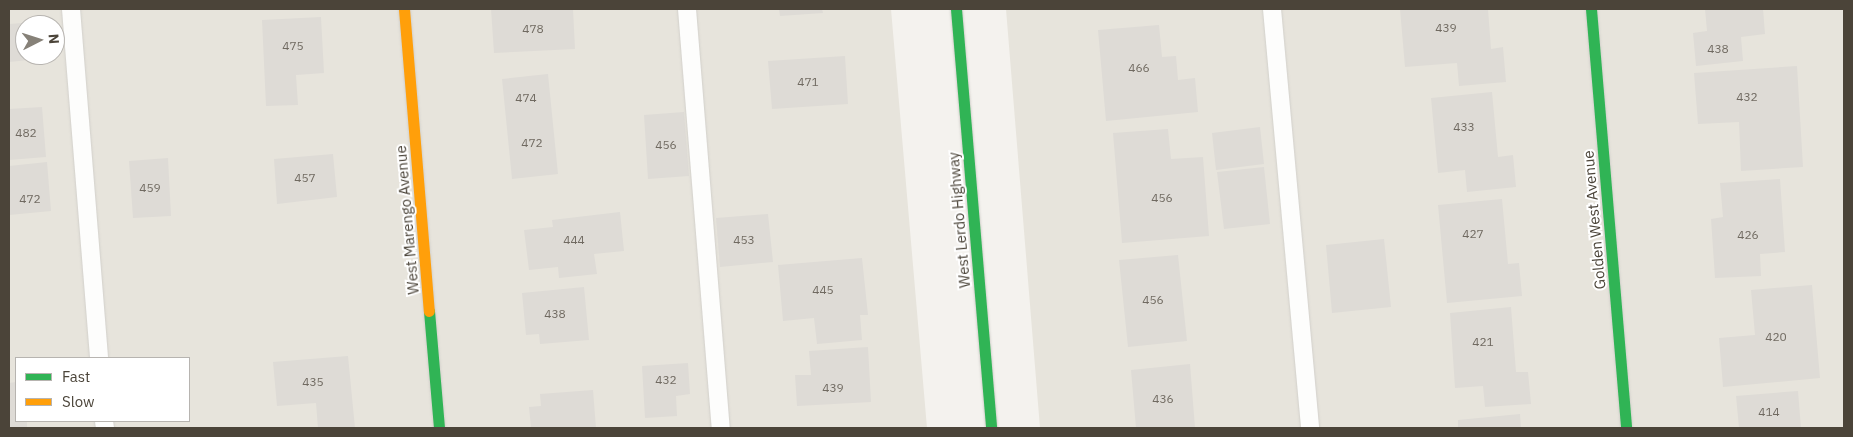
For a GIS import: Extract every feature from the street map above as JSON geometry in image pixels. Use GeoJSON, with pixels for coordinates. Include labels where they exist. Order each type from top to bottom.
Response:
{"type":"FeatureCollection","features":[{"type":"Feature","properties":{"kind":"street","name":"West Marengo Avenue"},"geometry":{"type":"LineString","coordinates":[[404,9],[439,428]]}},
{"type":"Feature","properties":{"kind":"street","name":"West Lerdo Highway"},"geometry":{"type":"LineString","coordinates":[[956,9],[991,428]]}},
{"type":"Feature","properties":{"kind":"street","name":"Golden West Avenue"},"geometry":{"type":"LineString","coordinates":[[1592,9],[1626,428]]}},
{"type":"Feature","properties":{"kind":"lane"},"geometry":{"type":"LineString","coordinates":[[70,9],[99,357]]}},
{"type":"Feature","properties":{"kind":"lane"},"geometry":{"type":"LineString","coordinates":[[688,9],[721,428]]}},
{"type":"Feature","properties":{"kind":"lane"},"geometry":{"type":"LineString","coordinates":[[1272,9],[1310,428]]}},
{"type":"Feature","properties":{"kind":"shaded area"},"geometry":{"type":"Polygon","coordinates":[[[9,9],[891,9],[927,428],[9,428],[9,9]]]}},
{"type":"Feature","properties":{"kind":"shaded area"},"geometry":{"type":"Polygon","coordinates":[[[1006,9],[1844,9],[1844,428],[1040,428],[1006,9]]]}},
{"type":"Feature","properties":{"kind":"building"},"geometry":{"type":"Polygon","coordinates":[[[491,9],[573,9],[575,49],[494,53],[491,9]]]}},
{"type":"Feature","properties":{"kind":"building"},"geometry":{"type":"Polygon","coordinates":[[[779,9],[822,9],[823,13],[780,16],[779,9]]]}},
{"type":"Feature","properties":{"kind":"building"},"geometry":{"type":"Polygon","coordinates":[[[1400,9],[1488,9],[1491,49],[1503,47],[1506,82],[1459,86],[1457,63],[1405,67],[1400,9]]]}},
{"type":"Feature","properties":{"kind":"building"},"geometry":{"type":"Polygon","coordinates":[[[1705,9],[1763,9],[1765,34],[1741,37],[1743,61],[1696,66],[1693,33],[1707,31],[1705,9]]]}},
{"type":"Feature","properties":{"kind":"building"},"geometry":{"type":"Polygon","coordinates":[[[321,17],[324,73],[296,75],[298,105],[266,106],[262,20],[321,17]]]}},
{"type":"Feature","properties":{"kind":"building"},"geometry":{"type":"Polygon","coordinates":[[[9,24],[15,24],[15,61],[9,62],[9,24]]]}},
{"type":"Feature","properties":{"kind":"building"},"geometry":{"type":"Polygon","coordinates":[[[1159,25],[1162,57],[1176,56],[1178,80],[1195,78],[1198,112],[1106,121],[1098,30],[1159,25]]]}},
{"type":"Feature","properties":{"kind":"building"},"geometry":{"type":"Polygon","coordinates":[[[845,56],[848,104],[772,109],[768,61],[845,56]]]}},
{"type":"Feature","properties":{"kind":"building"},"geometry":{"type":"Polygon","coordinates":[[[1797,66],[1803,167],[1741,171],[1739,122],[1698,124],[1694,73],[1797,66]]]}},
{"type":"Feature","properties":{"kind":"building"},"geometry":{"type":"Polygon","coordinates":[[[548,74],[558,174],[512,179],[502,79],[548,74]]]}},
{"type":"Feature","properties":{"kind":"building"},"geometry":{"type":"Polygon","coordinates":[[[1492,92],[1498,157],[1513,155],[1516,187],[1467,192],[1465,170],[1438,173],[1431,98],[1492,92]]]}},
{"type":"Feature","properties":{"kind":"building"},"geometry":{"type":"Polygon","coordinates":[[[42,107],[46,157],[9,160],[9,109],[42,107]]]}},
{"type":"Feature","properties":{"kind":"building"},"geometry":{"type":"Polygon","coordinates":[[[684,112],[689,176],[648,179],[644,115],[684,112]]]}},
{"type":"Feature","properties":{"kind":"building"},"geometry":{"type":"Polygon","coordinates":[[[1260,127],[1264,164],[1216,170],[1212,133],[1260,127]]]}},
{"type":"Feature","properties":{"kind":"building"},"geometry":{"type":"Polygon","coordinates":[[[1168,129],[1171,159],[1203,157],[1209,236],[1122,243],[1113,133],[1168,129]]]}},
{"type":"Feature","properties":{"kind":"building"},"geometry":{"type":"Polygon","coordinates":[[[333,154],[337,197],[277,204],[274,159],[333,154]]]}},
{"type":"Feature","properties":{"kind":"building"},"geometry":{"type":"Polygon","coordinates":[[[168,158],[171,216],[133,218],[129,161],[168,158]]]}},
{"type":"Feature","properties":{"kind":"building"},"geometry":{"type":"Polygon","coordinates":[[[47,162],[51,211],[9,215],[9,166],[47,162]]]}},
{"type":"Feature","properties":{"kind":"building"},"geometry":{"type":"Polygon","coordinates":[[[1264,167],[1270,224],[1224,229],[1217,172],[1264,167]]]}},
{"type":"Feature","properties":{"kind":"building"},"geometry":{"type":"Polygon","coordinates":[[[1780,179],[1785,252],[1760,254],[1761,276],[1715,278],[1711,219],[1723,217],[1720,183],[1780,179]]]}},
{"type":"Feature","properties":{"kind":"building"},"geometry":{"type":"Polygon","coordinates":[[[1502,199],[1508,264],[1519,263],[1522,296],[1447,303],[1438,205],[1502,199]]]}},
{"type":"Feature","properties":{"kind":"building"},"geometry":{"type":"Polygon","coordinates":[[[620,212],[624,251],[594,254],[597,274],[559,278],[558,267],[529,270],[524,230],[553,227],[552,220],[620,212]]]}},
{"type":"Feature","properties":{"kind":"building"},"geometry":{"type":"Polygon","coordinates":[[[768,214],[773,262],[720,267],[716,218],[768,214]]]}},
{"type":"Feature","properties":{"kind":"building"},"geometry":{"type":"Polygon","coordinates":[[[1384,239],[1391,307],[1332,313],[1326,245],[1384,239]]]}},
{"type":"Feature","properties":{"kind":"building"},"geometry":{"type":"Polygon","coordinates":[[[1178,255],[1187,341],[1128,347],[1119,260],[1178,255]]]}},
{"type":"Feature","properties":{"kind":"building"},"geometry":{"type":"Polygon","coordinates":[[[862,258],[868,315],[860,315],[862,340],[817,344],[814,318],[783,321],[778,265],[862,258]]]}},
{"type":"Feature","properties":{"kind":"building"},"geometry":{"type":"Polygon","coordinates":[[[1812,285],[1820,378],[1723,387],[1719,338],[1755,335],[1751,290],[1812,285]]]}},
{"type":"Feature","properties":{"kind":"building"},"geometry":{"type":"Polygon","coordinates":[[[584,287],[589,340],[540,344],[539,334],[526,335],[522,293],[584,287]]]}},
{"type":"Feature","properties":{"kind":"building"},"geometry":{"type":"Polygon","coordinates":[[[1511,307],[1516,372],[1528,372],[1531,404],[1485,407],[1483,386],[1455,388],[1450,313],[1511,307]]]}},
{"type":"Feature","properties":{"kind":"building"},"geometry":{"type":"Polygon","coordinates":[[[868,347],[871,402],[797,406],[795,375],[811,375],[809,351],[868,347]]]}},
{"type":"Feature","properties":{"kind":"building"},"geometry":{"type":"Polygon","coordinates":[[[348,356],[355,428],[318,428],[316,403],[277,406],[273,362],[348,356]]]}},
{"type":"Feature","properties":{"kind":"building"},"geometry":{"type":"Polygon","coordinates":[[[688,363],[690,394],[676,396],[677,416],[645,418],[642,366],[688,363]]]}},
{"type":"Feature","properties":{"kind":"building"},"geometry":{"type":"Polygon","coordinates":[[[1190,364],[1195,428],[1136,428],[1131,370],[1190,364]]]}},
{"type":"Feature","properties":{"kind":"building"},"geometry":{"type":"Polygon","coordinates":[[[15,382],[15,422],[27,422],[27,428],[9,428],[9,383],[15,382]]]}},
{"type":"Feature","properties":{"kind":"building"},"geometry":{"type":"Polygon","coordinates":[[[593,390],[596,428],[531,428],[529,407],[541,406],[540,394],[593,390]]]}},
{"type":"Feature","properties":{"kind":"building"},"geometry":{"type":"Polygon","coordinates":[[[1798,391],[1801,428],[1739,428],[1736,396],[1798,391]]]}},
{"type":"Feature","properties":{"kind":"building"},"geometry":{"type":"Polygon","coordinates":[[[1520,414],[1521,428],[1458,428],[1458,420],[1520,414]]]}},
{"type":"Feature","properties":{"kind":"traffic: fast"},"geometry":{"type":"LineString","coordinates":[[956,9],[991,428]]}},
{"type":"Feature","properties":{"kind":"traffic: fast"},"geometry":{"type":"LineString","coordinates":[[1591,9],[1626,428]]}},
{"type":"Feature","properties":{"kind":"traffic: fast"},"geometry":{"type":"LineString","coordinates":[[429,311],[439,428]]}},
{"type":"Feature","properties":{"kind":"traffic: slow"},"geometry":{"type":"LineString","coordinates":[[404,9],[429,311]]}}]}
